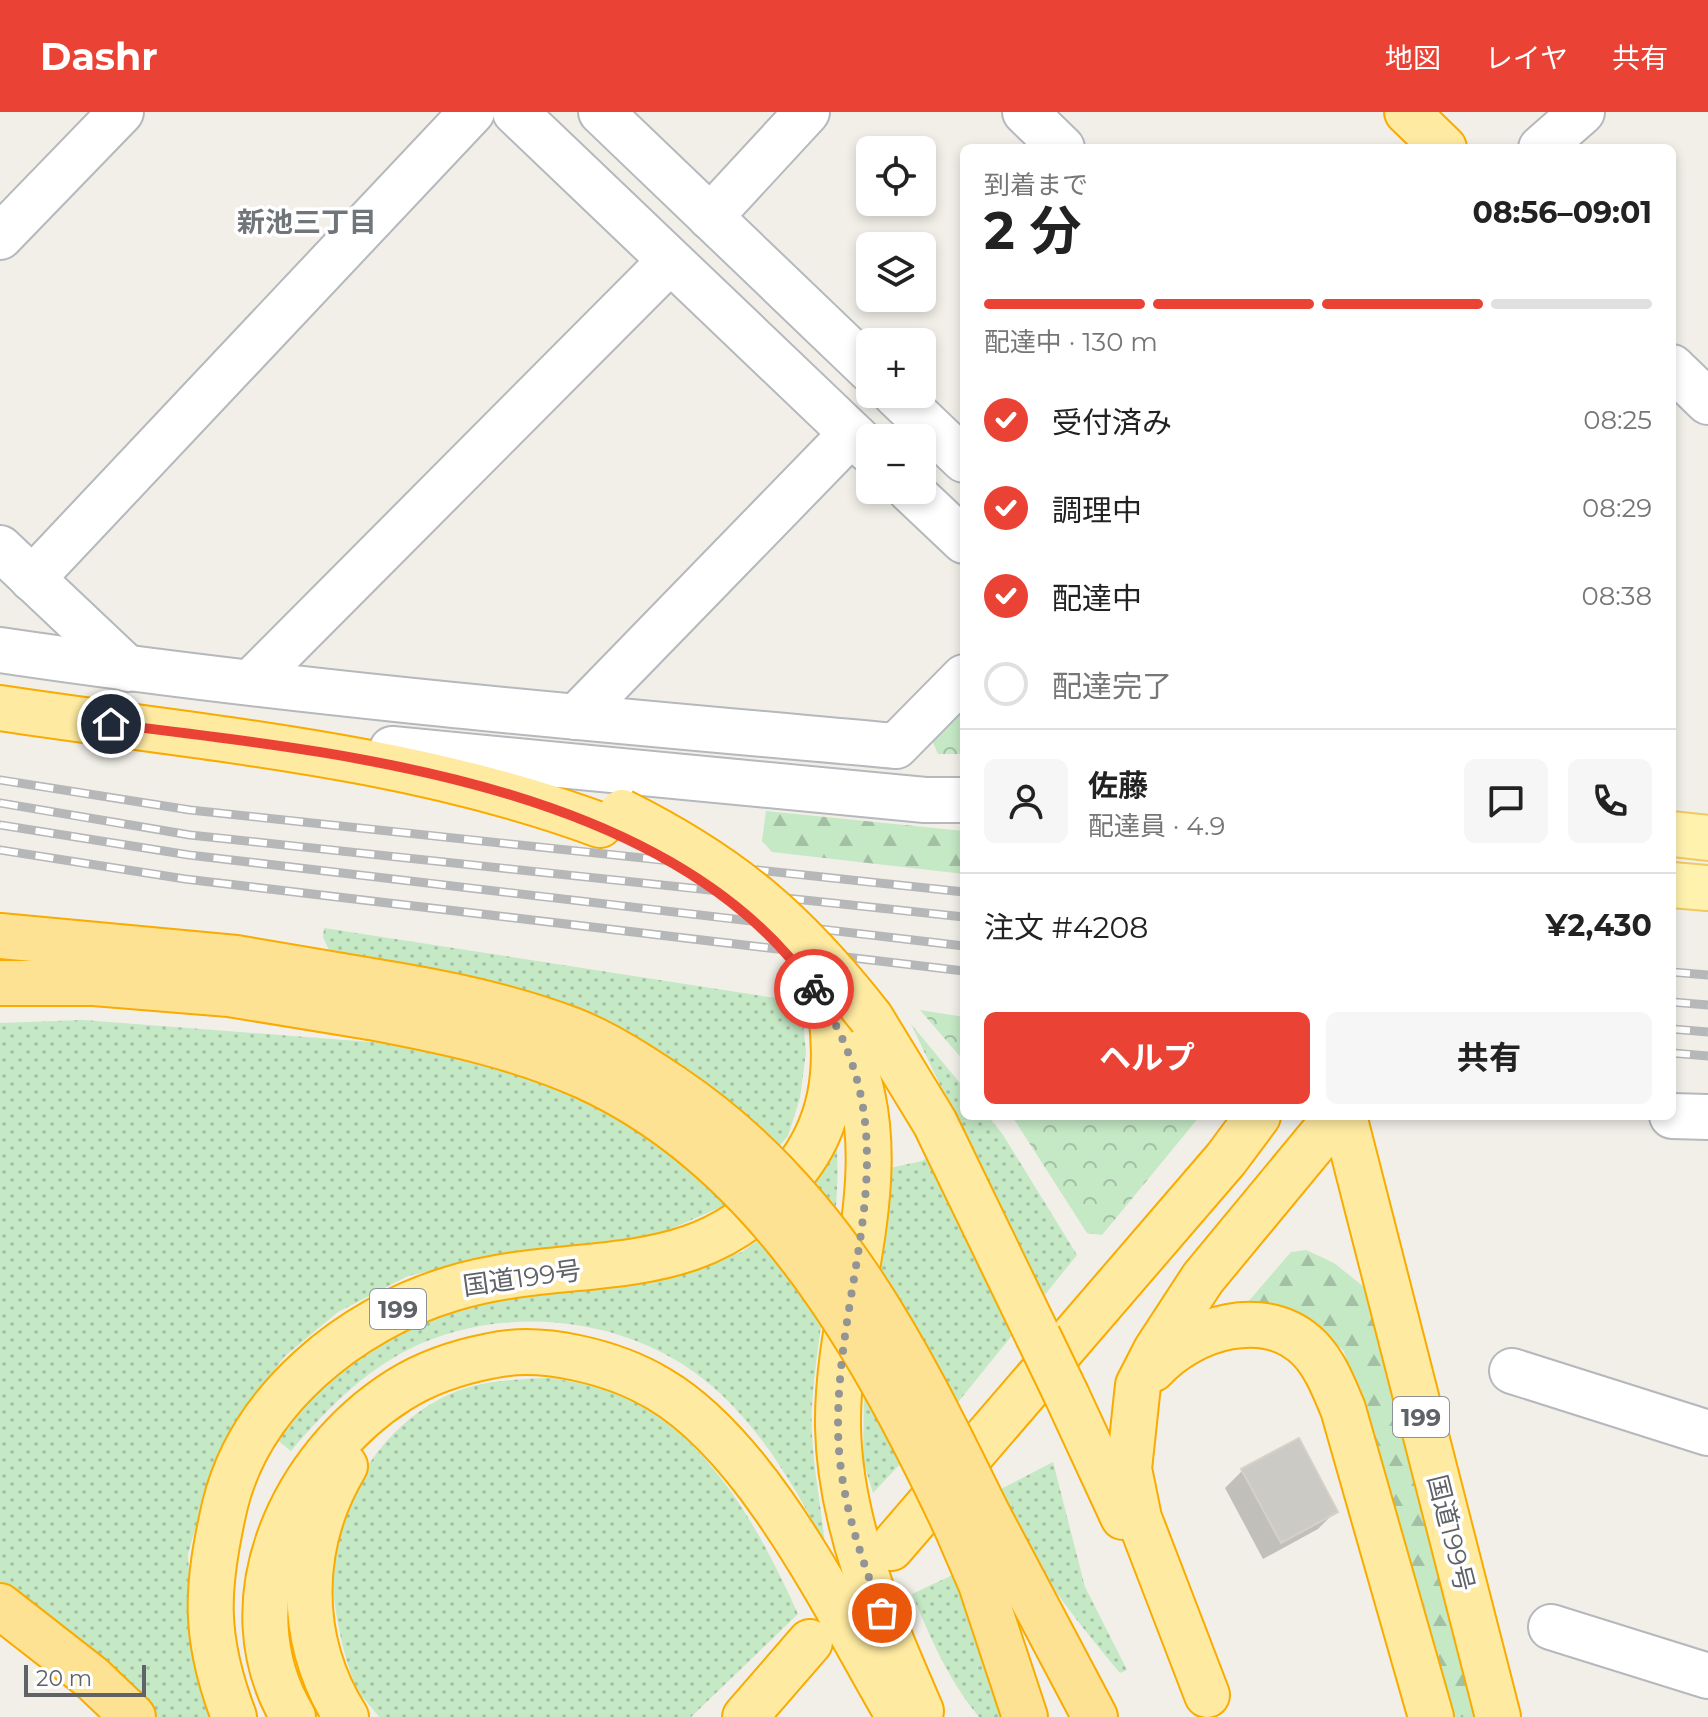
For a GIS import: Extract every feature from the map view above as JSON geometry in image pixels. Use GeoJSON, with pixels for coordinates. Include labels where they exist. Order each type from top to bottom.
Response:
{"type":"FeatureCollection","features":[{"type":"Feature","properties":{"kind":"highway"},"geometry":{"type":"LineString","coordinates":[[1407,112],[1440,144]]}},
{"type":"Feature","properties":{"kind":"highway"},"geometry":{"type":"LineString","coordinates":[[0,708],[293,747],[453,780],[611,819]]}},
{"type":"Feature","properties":{"kind":"highway"},"geometry":{"type":"LineString","coordinates":[[293,747],[392,749],[540,781],[611,819],[741,912],[851,1016],[935,1123],[1212,1706]]}},
{"type":"Feature","properties":{"kind":"highway"},"geometry":{"type":"LineString","coordinates":[[0,936],[236,958],[374,1000]]}},
{"type":"Feature","properties":{"kind":"highway"},"geometry":{"type":"LineString","coordinates":[[0,983],[94,983],[229,994],[508,1008],[575,1032],[643,1067],[700,1105],[756,1151],[807,1205],[851,1263],[925,1385],[971,1518],[981,1584],[1025,1717]]}},
{"type":"Feature","properties":{"kind":"highway"},"geometry":{"type":"LineString","coordinates":[[851,1016],[869,1160],[868,1199],[840,1375],[842,1477],[849,1521],[863,1562],[924,1717]]}},
{"type":"Feature","properties":{"kind":"highway","name":"国道199号"},"geometry":{"type":"LineString","coordinates":[[234,1717],[218,1674],[208,1608],[215,1549],[231,1483],[266,1418],[316,1363],[380,1316],[452,1288],[669,1255],[714,1240],[745,1223],[778,1194],[804,1160],[822,1124],[833,1090],[835,1064],[851,1016]]}},
{"type":"Feature","properties":{"kind":"highway"},"geometry":{"type":"LineString","coordinates":[[891,1548],[1226,1159],[1255,1120]]}},
{"type":"Feature","properties":{"kind":"highway"},"geometry":{"type":"LineString","coordinates":[[1212,1706],[1139,1518],[1129,1469],[1138,1385],[1162,1339],[1203,1278],[1334,1120]]}},
{"type":"Feature","properties":{"kind":"highway","name":"国道199号"},"geometry":{"type":"LineString","coordinates":[[1345,1120],[1498,1717]]}},
{"type":"Feature","properties":{"kind":"highway"},"geometry":{"type":"LineString","coordinates":[[1138,1385],[1166,1355],[1193,1338],[1222,1328],[1250,1324],[1281,1330],[1308,1348],[1329,1375],[1343,1409],[1431,1717]]}},
{"type":"Feature","properties":{"kind":"highway"},"geometry":{"type":"LineString","coordinates":[[293,1717],[281,1697],[265,1642],[265,1591],[276,1542],[297,1495],[322,1459],[359,1421],[400,1389],[445,1368],[493,1355],[534,1354],[603,1363],[659,1389],[710,1427],[752,1475],[899,1717]]}},
{"type":"Feature","properties":{"kind":"highway"},"geometry":{"type":"LineString","coordinates":[[346,1717],[324,1671],[310,1630],[308,1589],[313,1545],[327,1496],[355,1448],[400,1389]]}},
{"type":"Feature","properties":{"kind":"highway"},"geometry":{"type":"LineString","coordinates":[[971,1518],[1095,1717]]}},
{"type":"Feature","properties":{"kind":"highway"},"geometry":{"type":"LineString","coordinates":[[0,1606],[91,1677],[133,1717]]}},
{"type":"Feature","properties":{"kind":"highway"},"geometry":{"type":"LineString","coordinates":[[745,1717],[810,1642]]}},
{"type":"Feature","properties":{"kind":"main road"},"geometry":{"type":"LineString","coordinates":[[1676,834],[1708,838]]}},
{"type":"Feature","properties":{"kind":"main road"},"geometry":{"type":"LineString","coordinates":[[1676,885],[1708,888]]}},
{"type":"Feature","properties":{"kind":"street"},"geometry":{"type":"LineString","coordinates":[[0,237],[121,112]]}},
{"type":"Feature","properties":{"kind":"street"},"geometry":{"type":"LineString","coordinates":[[32,579],[472,112]]}},
{"type":"Feature","properties":{"kind":"street"},"geometry":{"type":"LineString","coordinates":[[515,112],[856,437]]}},
{"type":"Feature","properties":{"kind":"street"},"geometry":{"type":"LineString","coordinates":[[601,112],[856,357]]}},
{"type":"Feature","properties":{"kind":"street"},"geometry":{"type":"LineString","coordinates":[[710,217],[807,112]]}},
{"type":"Feature","properties":{"kind":"street"},"geometry":{"type":"LineString","coordinates":[[1025,112],[1058,144]]}},
{"type":"Feature","properties":{"kind":"street"},"geometry":{"type":"LineString","coordinates":[[1546,144],[1582,112]]}},
{"type":"Feature","properties":{"kind":"street"},"geometry":{"type":"LineString","coordinates":[[251,682],[670,261]]}},
{"type":"Feature","properties":{"kind":"street"},"geometry":{"type":"LineString","coordinates":[[1676,371],[1708,402]]}},
{"type":"Feature","properties":{"kind":"street"},"geometry":{"type":"LineString","coordinates":[[910,408],[960,456]]}},
{"type":"Feature","properties":{"kind":"street"},"geometry":{"type":"LineString","coordinates":[[576,717],[856,447]]}},
{"type":"Feature","properties":{"kind":"street"},"geometry":{"type":"LineString","coordinates":[[925,504],[960,537]]}},
{"type":"Feature","properties":{"kind":"street"},"geometry":{"type":"LineString","coordinates":[[0,548],[128,669]]}},
{"type":"Feature","properties":{"kind":"street"},"geometry":{"type":"LineString","coordinates":[[0,650],[128,669],[576,717],[896,746],[960,681]]}},
{"type":"Feature","properties":{"kind":"street"},"geometry":{"type":"LineString","coordinates":[[392,749],[858,794],[960,800]]}},
{"type":"Feature","properties":{"kind":"street"},"geometry":{"type":"LineString","coordinates":[[1676,1116],[1708,1117]]}},
{"type":"Feature","properties":{"kind":"street"},"geometry":{"type":"LineString","coordinates":[[1512,1371],[1708,1433]]}},
{"type":"Feature","properties":{"kind":"street"},"geometry":{"type":"LineString","coordinates":[[1551,1627],[1708,1676]]}},
{"type":"Feature","properties":{"kind":"green space"},"geometry":{"type":"Polygon","coordinates":[[[960,712],[960,754],[938,754],[932,740],[960,712]]]}},
{"type":"Feature","properties":{"kind":"green space"},"geometry":{"type":"Polygon","coordinates":[[[766,811],[960,831],[960,874],[772,852],[762,841],[766,811]]]}},
{"type":"Feature","properties":{"kind":"green space"},"geometry":{"type":"Polygon","coordinates":[[[324,928],[801,1002],[806,1052],[800,1098],[788,1136],[737,1196],[721,1207],[643,1241],[589,1249],[525,1250],[408,1276],[338,1312],[285,1356],[237,1420],[209,1481],[188,1554],[192,1630],[212,1717],[153,1717],[0,1582],[0,1023],[83,1020],[371,1042],[323,937],[324,928]]]}},
{"type":"Feature","properties":{"kind":"green space"},"geometry":{"type":"Polygon","coordinates":[[[920,1010],[960,1016],[960,1056],[920,1010]]]}},
{"type":"Feature","properties":{"kind":"green space"},"geometry":{"type":"Polygon","coordinates":[[[911,1024],[960,1083],[960,1120],[991,1120],[1077,1255],[959,1401],[873,1493],[863,1460],[864,1393],[890,1168],[922,1161],[963,1133],[911,1024]]]}},
{"type":"Feature","properties":{"kind":"green space"},"geometry":{"type":"Polygon","coordinates":[[[1015,1120],[1197,1120],[1102,1235],[1087,1233],[1015,1120]]]}},
{"type":"Feature","properties":{"kind":"green space"},"geometry":{"type":"Polygon","coordinates":[[[837,1148],[836,1212],[812,1405],[814,1457],[825,1546],[780,1466],[754,1430],[723,1396],[692,1371],[658,1351],[622,1336],[583,1326],[544,1322],[504,1323],[465,1329],[427,1341],[388,1361],[353,1387],[291,1451],[277,1440],[301,1404],[371,1346],[456,1307],[698,1267],[742,1252],[769,1232],[818,1177],[837,1148]]]}},
{"type":"Feature","properties":{"kind":"green space"},"geometry":{"type":"Polygon","coordinates":[[[1306,1250],[1334,1263],[1364,1287],[1474,1717],[1443,1717],[1409,1625],[1344,1351],[1302,1316],[1247,1303],[1291,1252],[1306,1250]]]}},
{"type":"Feature","properties":{"kind":"green space"},"geometry":{"type":"Polygon","coordinates":[[[550,1378],[589,1385],[627,1398],[657,1416],[684,1438],[709,1463],[750,1521],[798,1614],[691,1717],[379,1717],[354,1682],[340,1635],[334,1599],[334,1551],[349,1500],[361,1476],[394,1433],[436,1401],[482,1384],[550,1378]]]}},
{"type":"Feature","properties":{"kind":"green space"},"geometry":{"type":"Polygon","coordinates":[[[1053,1462],[1085,1587],[1127,1670],[1120,1673],[1038,1565],[999,1490],[1053,1462]]]}},
{"type":"Feature","properties":{"kind":"green space"},"geometry":{"type":"Polygon","coordinates":[[[959,1572],[982,1635],[988,1680],[1002,1717],[979,1717],[968,1703],[941,1658],[912,1594],[959,1572]]]}},
{"type":"Feature","properties":{"kind":"building"},"geometry":{"type":"Polygon","coordinates":[[[1299,1438],[1338,1512],[1281,1543],[1241,1469],[1299,1438]]]}},
{"type":"Feature","properties":{"kind":"railway"},"geometry":{"type":"LineString","coordinates":[[0,780],[190,810],[960,892]]}},
{"type":"Feature","properties":{"kind":"railway"},"geometry":{"type":"LineString","coordinates":[[0,803],[190,835],[960,917]]}},
{"type":"Feature","properties":{"kind":"railway"},"geometry":{"type":"LineString","coordinates":[[0,825],[189,855],[960,946]]}},
{"type":"Feature","properties":{"kind":"railway"},"geometry":{"type":"LineString","coordinates":[[0,850],[185,879],[960,971]]}},
{"type":"Feature","properties":{"kind":"railway"},"geometry":{"type":"LineString","coordinates":[[1676,972],[1708,975]]}},
{"type":"Feature","properties":{"kind":"railway"},"geometry":{"type":"LineString","coordinates":[[1676,1002],[1708,1005]]}},
{"type":"Feature","properties":{"kind":"railway"},"geometry":{"type":"LineString","coordinates":[[1676,1029],[1708,1032]]}},
{"type":"Feature","properties":{"kind":"railway"},"geometry":{"type":"LineString","coordinates":[[1676,1053],[1708,1056]]}},
{"type":"Feature","properties":{"kind":"way so far"},"geometry":{"type":"LineString","coordinates":[[814,989],[831,1013],[849,1052],[867,1121],[868,1199],[840,1375],[838,1428],[849,1521],[882,1613]]}},
{"type":"Feature","properties":{"kind":"district","name":"新池三丁目"},"geometry":{"type":"Point","coordinates":[307,222]}},
{"type":"Feature","properties":{"kind":"route"},"geometry":{"type":"LineString","coordinates":[[111,724],[293,747],[453,780],[530,801],[600,825],[701,883],[741,912],[778,945],[814,989]]}}]}
